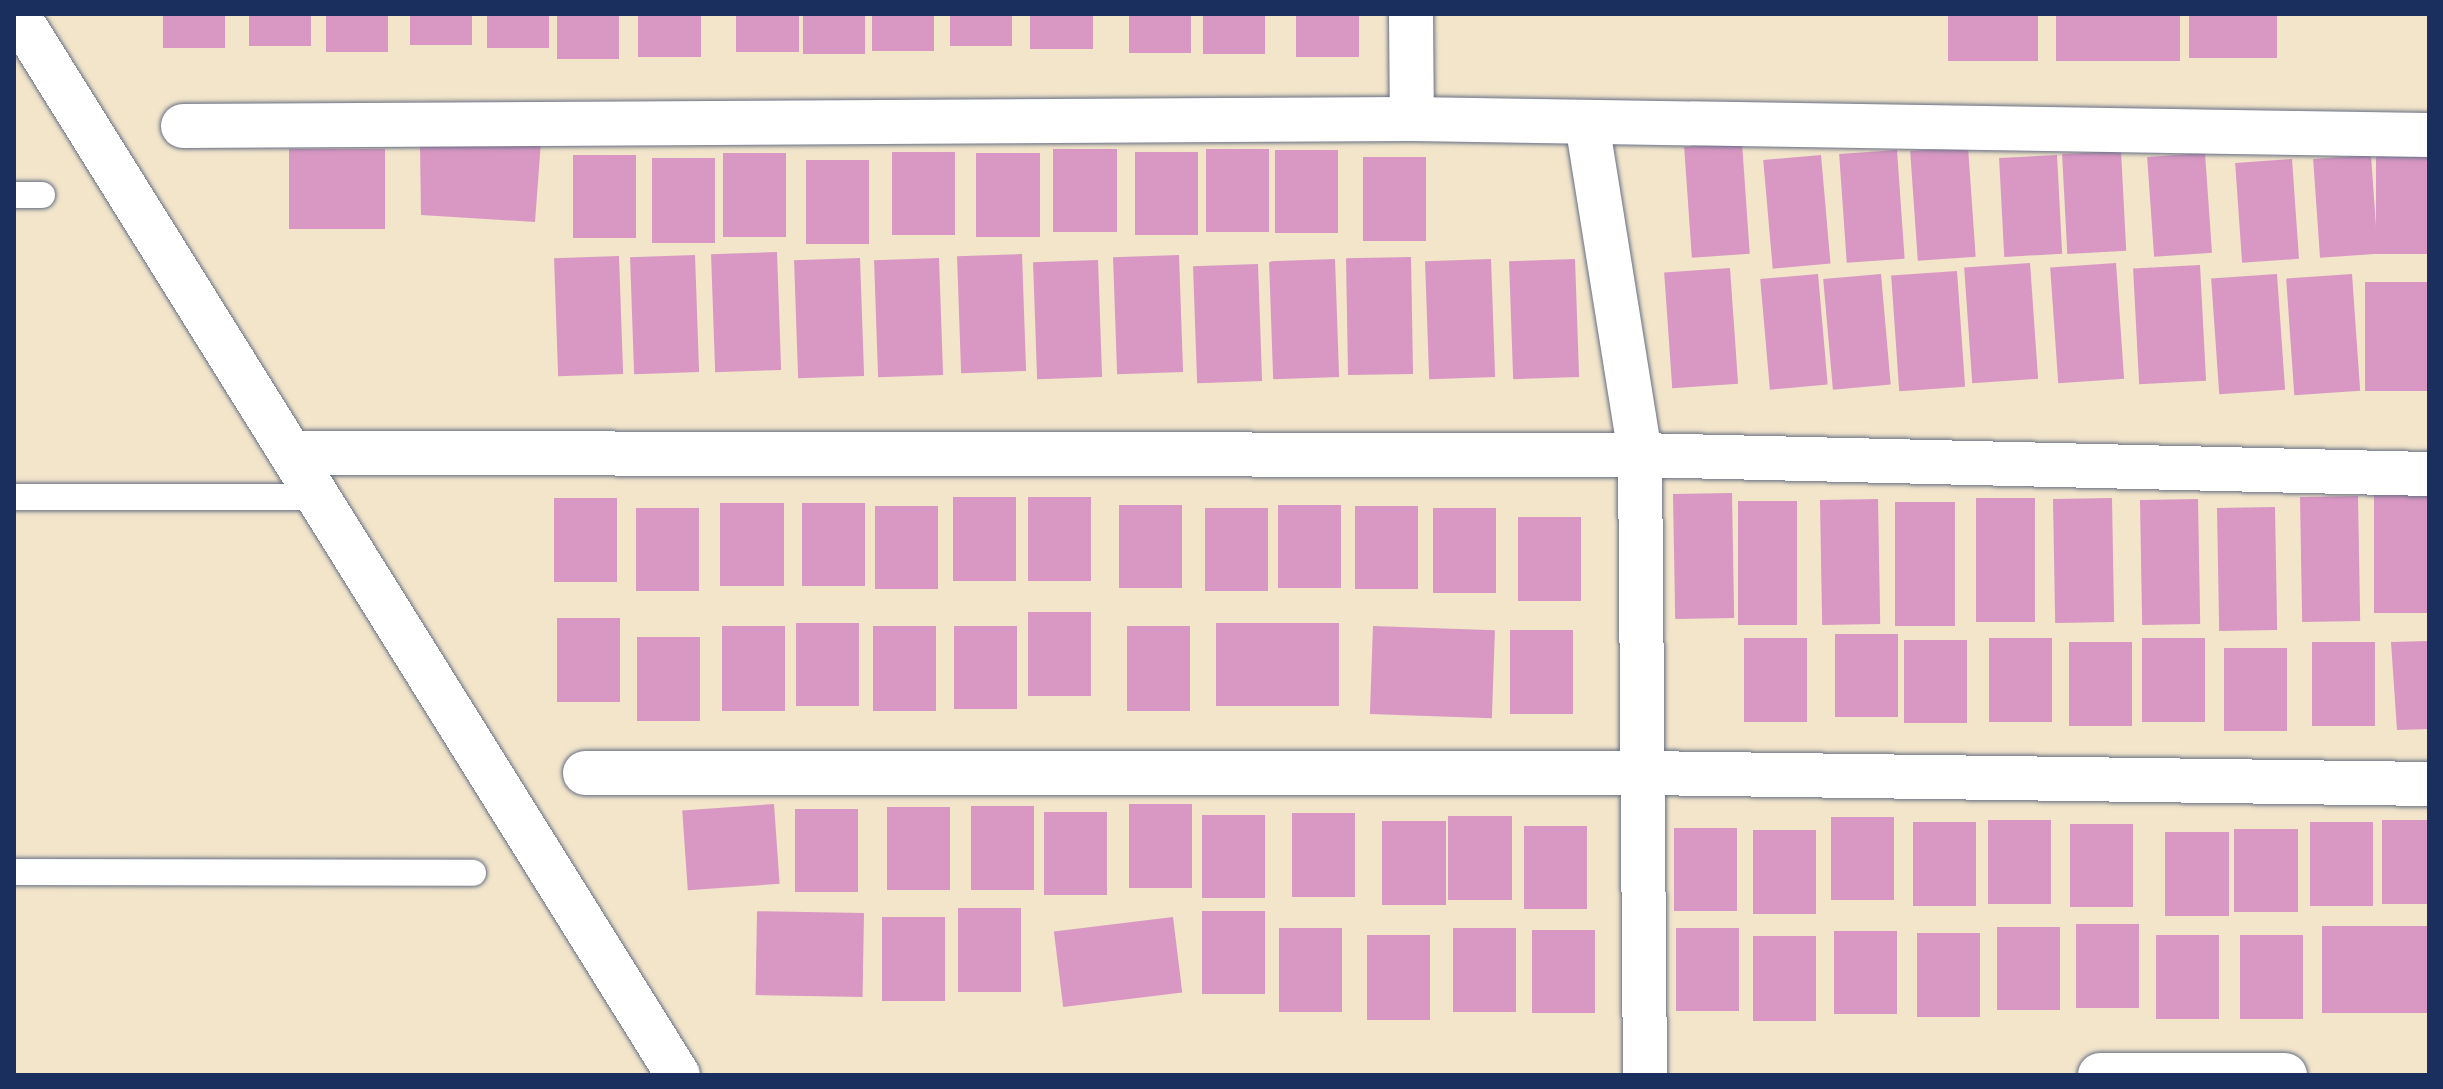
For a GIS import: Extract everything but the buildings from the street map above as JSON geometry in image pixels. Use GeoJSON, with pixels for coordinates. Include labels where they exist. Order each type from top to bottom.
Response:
{"type":"FeatureCollection","features":[{"type":"Feature","properties":{"kind":"street"},"geometry":{"type":"LineString","coordinates":[[17,14],[321,497],[678,1075]]}},
{"type":"Feature","properties":{"kind":"street"},"geometry":{"type":"LineString","coordinates":[[1411,14],[1412,119]]}},
{"type":"Feature","properties":{"kind":"street"},"geometry":{"type":"LineString","coordinates":[[183,126],[1412,119],[2429,135]]}},
{"type":"Feature","properties":{"kind":"street"},"geometry":{"type":"LineString","coordinates":[[1587,123],[1640,455],[1645,1075]]}},
{"type":"Feature","properties":{"kind":"street"},"geometry":{"type":"LineString","coordinates":[[293,453],[1640,455],[2429,474]]}},
{"type":"Feature","properties":{"kind":"street"},"geometry":{"type":"LineString","coordinates":[[585,773],[1643,773],[2429,784]]}},
{"type":"Feature","properties":{"kind":"street"},"geometry":{"type":"LineString","coordinates":[[2100,1075],[2285,1075]]}},
{"type":"Feature","properties":{"kind":"lane"},"geometry":{"type":"LineString","coordinates":[[14,195],[42,195]]}},
{"type":"Feature","properties":{"kind":"lane"},"geometry":{"type":"LineString","coordinates":[[14,497],[321,497]]}},
{"type":"Feature","properties":{"kind":"lane"},"geometry":{"type":"LineString","coordinates":[[14,872],[473,873]]}}]}
